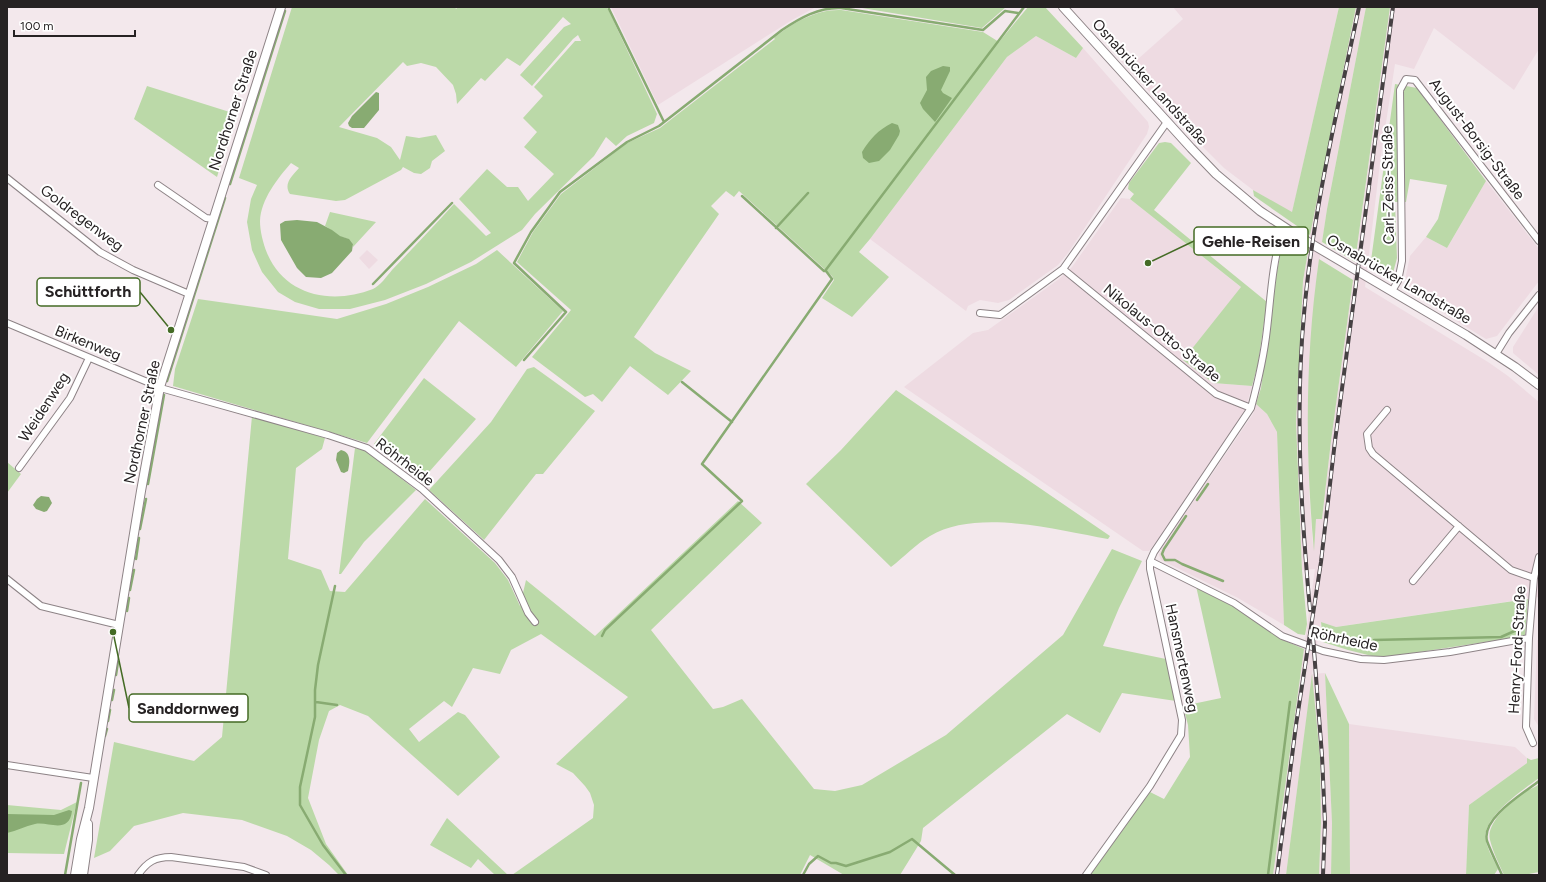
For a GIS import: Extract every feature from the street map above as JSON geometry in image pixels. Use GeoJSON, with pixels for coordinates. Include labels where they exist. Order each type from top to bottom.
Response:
{"type":"FeatureCollection","features":[{"type":"Feature","properties":{"kind":"street","name":"Nordhorner Straße"},"geometry":{"type":"LineString","coordinates":[[83,875],[88,840],[89,808],[93,778],[160,387],[281,7]]}},
{"type":"Feature","properties":{"kind":"street","name":"Osnabrücker Landstraße"},"geometry":{"type":"LineString","coordinates":[[1063,7],[1166,122],[1216,174],[1260,211],[1284,227],[1496,354],[1539,385]]}},
{"type":"Feature","properties":{"kind":"street","name":"August-Borsig-Straße"},"geometry":{"type":"LineString","coordinates":[[1406,79],[1415,80],[1539,241]]}},
{"type":"Feature","properties":{"kind":"street","name":"Carl-Zeiss-Straße"},"geometry":{"type":"LineString","coordinates":[[1392,291],[1398,281],[1402,262],[1400,90],[1406,79]]}},
{"type":"Feature","properties":{"kind":"street"},"geometry":{"type":"LineString","coordinates":[[980,313],[1000,315],[1063,270],[1166,122]]}},
{"type":"Feature","properties":{"kind":"street","name":"Goldregenweg"},"geometry":{"type":"LineString","coordinates":[[7,178],[100,252],[133,270],[189,294]]}},
{"type":"Feature","properties":{"kind":"street"},"geometry":{"type":"LineString","coordinates":[[158,185],[206,218],[213,220]]}},
{"type":"Feature","properties":{"kind":"street"},"geometry":{"type":"LineString","coordinates":[[1150,561],[1154,552],[1251,408],[1258,384],[1267,330],[1273,266],[1284,227]]}},
{"type":"Feature","properties":{"kind":"street","name":"Nikolaus-Otto-Straße"},"geometry":{"type":"LineString","coordinates":[[1063,270],[1216,394],[1251,408]]}},
{"type":"Feature","properties":{"kind":"street"},"geometry":{"type":"LineString","coordinates":[[1496,354],[1509,334],[1539,295]]}},
{"type":"Feature","properties":{"kind":"street","name":"Birkenweg"},"geometry":{"type":"LineString","coordinates":[[7,323],[160,387]]}},
{"type":"Feature","properties":{"kind":"street","name":"Weidenweg"},"geometry":{"type":"LineString","coordinates":[[19,468],[70,398],[89,358]]}},
{"type":"Feature","properties":{"kind":"street","name":"Röhrheide"},"geometry":{"type":"LineString","coordinates":[[160,387],[328,435],[367,448],[422,489],[499,560],[512,577],[528,613],[535,622]]}},
{"type":"Feature","properties":{"kind":"street"},"geometry":{"type":"LineString","coordinates":[[1387,410],[1367,434],[1369,448],[1374,454],[1511,570],[1534,578]]}},
{"type":"Feature","properties":{"kind":"street"},"geometry":{"type":"LineString","coordinates":[[1413,581],[1459,526]]}},
{"type":"Feature","properties":{"kind":"street","name":"Henry-Ford-Straße"},"geometry":{"type":"LineString","coordinates":[[1533,743],[1526,727],[1529,638],[1534,578],[1539,557]]}},
{"type":"Feature","properties":{"kind":"street","name":"Röhrheide"},"geometry":{"type":"LineString","coordinates":[[1150,561],[1234,603],[1282,636],[1331,653],[1361,659],[1384,660],[1450,652],[1529,638]]}},
{"type":"Feature","properties":{"kind":"street","name":"Hansmertenweg"},"geometry":{"type":"LineString","coordinates":[[1086,875],[1150,786],[1181,735],[1182,720],[1150,569],[1150,561]]}},
{"type":"Feature","properties":{"kind":"street"},"geometry":{"type":"LineString","coordinates":[[7,578],[41,606],[119,625]]}},
{"type":"Feature","properties":{"kind":"street"},"geometry":{"type":"LineString","coordinates":[[7,765],[93,778]]}},
{"type":"Feature","properties":{"kind":"street","name":"Nordhorner Straße"},"geometry":{"type":"LineString","coordinates":[[76,875],[81,839],[89,808]]}},
{"type":"Feature","properties":{"kind":"street"},"geometry":{"type":"LineString","coordinates":[[138,875],[150,861],[162,857],[171,857],[244,867],[266,875]]}},
{"type":"Feature","properties":{"kind":"shaded area"},"geometry":{"type":"Polygon","coordinates":[[[292,7],[455,7],[456,9],[458,7],[607,7],[657,114],[654,123],[627,136],[616,146],[606,137],[594,156],[535,214],[522,230],[471,262],[426,284],[385,300],[350,309],[319,309],[295,302],[278,292],[262,272],[252,250],[247,222],[251,199],[257,185],[239,178],[292,7]],[[563,17],[520,66],[507,58],[485,81],[481,78],[457,104],[453,85],[436,67],[421,63],[407,66],[403,62],[339,127],[377,138],[391,147],[400,160],[406,136],[419,138],[436,135],[445,151],[432,161],[430,168],[421,174],[414,173],[403,167],[401,170],[345,200],[336,201],[290,194],[287,187],[289,180],[299,168],[291,163],[271,189],[263,205],[261,213],[260,225],[263,241],[267,253],[275,268],[285,279],[298,288],[311,293],[326,296],[357,294],[376,288],[454,204],[486,236],[491,233],[459,199],[487,169],[507,187],[518,187],[528,201],[554,174],[524,147],[537,132],[523,118],[543,96],[534,87],[575,41],[581,41],[578,35],[532,86],[520,75],[564,27],[571,24],[563,17]]]}},
{"type":"Feature","properties":{"kind":"shaded area"},"geometry":{"type":"Polygon","coordinates":[[[611,7],[816,7],[792,20],[658,105],[611,7]]]}},
{"type":"Feature","properties":{"kind":"shaded area"},"geometry":{"type":"Polygon","coordinates":[[[856,7],[1006,7],[982,28],[856,7]]]}},
{"type":"Feature","properties":{"kind":"shaded area"},"geometry":{"type":"Polygon","coordinates":[[[1028,7],[1045,7],[1083,48],[1076,58],[1036,36],[1007,57],[859,252],[889,277],[852,317],[822,298],[834,280],[832,276],[739,191],[734,197],[726,191],[711,206],[719,214],[634,337],[655,353],[691,371],[668,395],[630,366],[602,402],[593,394],[585,397],[532,357],[571,310],[517,262],[533,232],[561,194],[627,143],[660,128],[775,39],[774,38],[781,32],[814,14],[832,10],[841,10],[983,32],[999,42],[1028,7]]]}},
{"type":"Feature","properties":{"kind":"shaded area"},"geometry":{"type":"Polygon","coordinates":[[[1173,7],[1339,7],[1292,213],[1253,190],[1224,168],[1172,116],[1121,61],[1138,59],[1183,19],[1173,7]]]}},
{"type":"Feature","properties":{"kind":"shaded area"},"geometry":{"type":"Polygon","coordinates":[[[1339,7],[1356,7],[1310,235],[1254,196],[1253,190],[1292,212],[1339,7]]]}},
{"type":"Feature","properties":{"kind":"shaded area"},"geometry":{"type":"Polygon","coordinates":[[[1356,7],[1366,7],[1327,209],[1316,283],[1310,358],[1308,423],[1309,491],[1313,547],[1316,519],[1322,519],[1331,441],[1390,7],[1539,7],[1539,49],[1514,90],[1434,28],[1414,69],[1395,64],[1381,155],[1365,287],[1488,362],[1508,376],[1539,402],[1539,597],[1335,627],[1321,622],[1317,644],[1305,641],[1315,569],[1302,570],[1296,422],[1298,357],[1303,281],[1312,221],[1356,7]]]}},
{"type":"Feature","properties":{"kind":"shaded area"},"geometry":{"type":"Polygon","coordinates":[[[1366,7],[1390,7],[1355,262],[1322,242],[1366,7]]]}},
{"type":"Feature","properties":{"kind":"shaded area"},"geometry":{"type":"Polygon","coordinates":[[[1036,36],[1076,58],[1083,48],[1148,122],[1149,127],[1147,134],[1068,253],[1058,265],[1009,300],[998,303],[980,300],[968,306],[966,311],[870,239],[1007,57],[1036,36]]]}},
{"type":"Feature","properties":{"kind":"shaded area"},"geometry":{"type":"Polygon","coordinates":[[[943,66],[950,67],[950,71],[941,90],[943,93],[952,98],[935,122],[923,109],[920,103],[927,90],[926,77],[931,71],[943,66]]]}},
{"type":"Feature","properties":{"kind":"shaded area"},"geometry":{"type":"Polygon","coordinates":[[[1395,84],[1417,88],[1486,181],[1447,248],[1426,237],[1438,219],[1447,185],[1410,179],[1406,202],[1395,202],[1397,258],[1393,273],[1385,278],[1370,268],[1395,84]]]}},
{"type":"Feature","properties":{"kind":"shaded area"},"geometry":{"type":"Polygon","coordinates":[[[147,86],[236,114],[217,177],[134,119],[147,86]]]}},
{"type":"Feature","properties":{"kind":"shaded area"},"geometry":{"type":"Polygon","coordinates":[[[376,92],[379,93],[379,110],[364,128],[352,128],[349,126],[348,123],[352,116],[376,92]]]}},
{"type":"Feature","properties":{"kind":"shaded area"},"geometry":{"type":"Polygon","coordinates":[[[892,123],[898,125],[900,131],[899,135],[890,150],[879,161],[869,163],[863,158],[862,152],[875,135],[892,123]]]}},
{"type":"Feature","properties":{"kind":"shaded area"},"geometry":{"type":"Polygon","coordinates":[[[1159,143],[1171,143],[1191,163],[1154,210],[1267,302],[1258,364],[1252,386],[1213,383],[1183,360],[1241,287],[1130,199],[1134,194],[1128,189],[1129,183],[1159,143]]]}},
{"type":"Feature","properties":{"kind":"shaded area"},"geometry":{"type":"Polygon","coordinates":[[[1486,181],[1539,249],[1539,281],[1497,336],[1486,339],[1409,292],[1406,285],[1406,275],[1410,256],[1426,237],[1447,248],[1486,181]]]}},
{"type":"Feature","properties":{"kind":"shaded area"},"geometry":{"type":"Polygon","coordinates":[[[1121,198],[1130,199],[1242,288],[1184,360],[1213,383],[1252,386],[1246,407],[1237,425],[1171,522],[1149,551],[1143,551],[904,387],[973,333],[988,330],[1059,279],[1072,267],[1121,198]]]}},
{"type":"Feature","properties":{"kind":"shaded area"},"geometry":{"type":"Polygon","coordinates":[[[330,212],[376,222],[353,247],[350,240],[339,236],[325,226],[330,212]]]}},
{"type":"Feature","properties":{"kind":"shaded area"},"geometry":{"type":"Polygon","coordinates":[[[297,220],[317,222],[340,236],[349,239],[353,244],[352,251],[332,273],[321,278],[306,277],[297,268],[281,240],[280,224],[285,221],[297,220]]]}},
{"type":"Feature","properties":{"kind":"shaded area"},"geometry":{"type":"Polygon","coordinates":[[[1292,241],[1308,251],[1303,281],[1296,422],[1302,570],[1307,624],[1305,635],[1298,634],[1284,625],[1277,432],[1267,414],[1256,404],[1261,388],[1277,271],[1282,247],[1286,243],[1292,241]]]}},
{"type":"Feature","properties":{"kind":"shaded area"},"geometry":{"type":"Polygon","coordinates":[[[367,250],[378,260],[369,269],[359,258],[367,250]]]}},
{"type":"Feature","properties":{"kind":"shaded area"},"geometry":{"type":"Polygon","coordinates":[[[497,250],[563,311],[516,367],[459,321],[367,443],[173,386],[175,369],[198,299],[337,319],[386,304],[428,287],[476,264],[497,250]]]}},
{"type":"Feature","properties":{"kind":"shaded area"},"geometry":{"type":"Polygon","coordinates":[[[1319,259],[1353,280],[1322,519],[1316,519],[1314,551],[1309,478],[1308,405],[1311,332],[1319,259]]]}},
{"type":"Feature","properties":{"kind":"shaded area"},"geometry":{"type":"Polygon","coordinates":[[[1539,306],[1539,375],[1513,353],[1513,347],[1539,306]]]}},
{"type":"Feature","properties":{"kind":"shaded area"},"geometry":{"type":"Polygon","coordinates":[[[534,367],[595,411],[543,474],[536,474],[484,540],[429,490],[491,422],[527,369],[534,367]]]}},
{"type":"Feature","properties":{"kind":"shaded area"},"geometry":{"type":"Polygon","coordinates":[[[424,378],[476,419],[421,481],[374,444],[424,378]]]}},
{"type":"Feature","properties":{"kind":"shaded area"},"geometry":{"type":"Polygon","coordinates":[[[896,390],[1110,536],[1108,539],[1018,524],[994,522],[970,523],[949,528],[930,536],[891,567],[806,484],[841,450],[896,390]]]}},
{"type":"Feature","properties":{"kind":"shaded area"},"geometry":{"type":"Polygon","coordinates":[[[1256,404],[1267,414],[1277,432],[1284,625],[1238,598],[1161,560],[1159,555],[1161,549],[1253,414],[1256,404]]]}},
{"type":"Feature","properties":{"kind":"shaded area"},"geometry":{"type":"Polygon","coordinates":[[[252,416],[325,438],[322,449],[296,468],[288,559],[321,570],[330,591],[345,592],[425,499],[495,563],[508,580],[520,606],[526,580],[595,636],[738,501],[762,523],[651,630],[713,709],[723,707],[742,699],[814,789],[835,791],[862,785],[946,735],[1063,635],[1112,549],[1142,561],[1119,608],[1103,646],[1166,659],[1176,701],[1122,693],[1100,733],[1067,714],[923,828],[921,841],[900,875],[844,875],[810,855],[800,875],[512,875],[593,818],[594,805],[590,793],[573,773],[556,764],[628,697],[541,634],[511,650],[500,674],[473,668],[452,707],[444,701],[409,729],[419,742],[458,712],[465,715],[500,757],[458,796],[368,716],[340,705],[329,711],[319,740],[308,798],[326,844],[348,875],[339,875],[311,850],[287,836],[242,820],[183,813],[134,826],[110,851],[94,858],[114,742],[194,761],[222,737],[252,416]]]}},
{"type":"Feature","properties":{"kind":"shaded area"},"geometry":{"type":"Polygon","coordinates":[[[355,448],[366,451],[416,490],[364,542],[341,574],[339,574],[355,448]]]}},
{"type":"Feature","properties":{"kind":"shaded area"},"geometry":{"type":"Polygon","coordinates":[[[341,450],[347,453],[349,458],[348,471],[344,473],[341,472],[336,460],[337,453],[341,450]]]}},
{"type":"Feature","properties":{"kind":"shaded area"},"geometry":{"type":"Polygon","coordinates":[[[7,462],[21,474],[7,493],[7,462]]]}},
{"type":"Feature","properties":{"kind":"shaded area"},"geometry":{"type":"Polygon","coordinates":[[[41,496],[49,497],[52,503],[47,511],[44,512],[36,509],[33,505],[41,496]]]}},
{"type":"Feature","properties":{"kind":"shaded area"},"geometry":{"type":"Polygon","coordinates":[[[1196,586],[1232,605],[1281,639],[1304,649],[1273,875],[1090,875],[1150,792],[1164,799],[1190,757],[1188,725],[1183,706],[1221,698],[1196,586]]]}},
{"type":"Feature","properties":{"kind":"shaded area"},"geometry":{"type":"Polygon","coordinates":[[[1528,599],[1525,636],[1380,658],[1323,642],[1321,622],[1336,627],[1528,599]]]}},
{"type":"Feature","properties":{"kind":"shaded area"},"geometry":{"type":"Polygon","coordinates":[[[1537,640],[1539,640],[1539,727],[1534,719],[1537,640]]]}},
{"type":"Feature","properties":{"kind":"shaded area"},"geometry":{"type":"Polygon","coordinates":[[[1304,649],[1315,653],[1312,674],[1325,673],[1332,823],[1331,875],[1319,875],[1321,823],[1320,757],[1312,677],[1286,875],[1273,875],[1304,649]]]}},
{"type":"Feature","properties":{"kind":"shaded area"},"geometry":{"type":"Polygon","coordinates":[[[1325,673],[1349,724],[1350,875],[1331,875],[1332,823],[1325,673]]]}},
{"type":"Feature","properties":{"kind":"shaded area"},"geometry":{"type":"Polygon","coordinates":[[[1312,674],[1320,757],[1321,823],[1319,875],[1286,875],[1312,674]]]}},
{"type":"Feature","properties":{"kind":"shaded area"},"geometry":{"type":"Polygon","coordinates":[[[1349,724],[1515,747],[1527,758],[1527,763],[1469,805],[1466,875],[1350,875],[1349,724]]]}},
{"type":"Feature","properties":{"kind":"shaded area"},"geometry":{"type":"Polygon","coordinates":[[[1527,758],[1531,760],[1539,758],[1539,778],[1504,805],[1490,823],[1486,832],[1487,845],[1498,869],[1494,875],[1466,875],[1469,805],[1527,763],[1527,758]]]}},
{"type":"Feature","properties":{"kind":"shaded area"},"geometry":{"type":"Polygon","coordinates":[[[1539,784],[1539,872],[1524,875],[1504,875],[1490,840],[1492,826],[1496,819],[1515,799],[1539,784]]]}},
{"type":"Feature","properties":{"kind":"shaded area"},"geometry":{"type":"Polygon","coordinates":[[[77,802],[64,854],[7,853],[7,805],[61,810],[77,802]]]}},
{"type":"Feature","properties":{"kind":"shaded area"},"geometry":{"type":"Polygon","coordinates":[[[69,810],[72,811],[70,818],[67,823],[62,825],[35,824],[7,833],[7,814],[54,815],[69,810]]]}},
{"type":"Feature","properties":{"kind":"shaded area"},"geometry":{"type":"Polygon","coordinates":[[[447,818],[508,875],[495,875],[478,859],[471,868],[430,845],[447,818]]]}},
{"type":"Feature","properties":{"kind":"waterway"},"geometry":{"type":"LineString","coordinates":[[825,271],[1024,7]]}},
{"type":"Feature","properties":{"kind":"waterway"},"geometry":{"type":"LineString","coordinates":[[524,360],[566,312],[514,263],[531,232],[560,192],[627,142],[659,126],[782,30],[810,14],[833,8],[983,30],[1005,11],[1018,13]]}},
{"type":"Feature","properties":{"kind":"waterway"},"geometry":{"type":"LineString","coordinates":[[609,9],[664,122]]}},
{"type":"Feature","properties":{"kind":"waterway"},"geometry":{"type":"LineString","coordinates":[[230,184],[285,11]]}},
{"type":"Feature","properties":{"kind":"waterway"},"geometry":{"type":"LineString","coordinates":[[776,228],[808,193]]}},
{"type":"Feature","properties":{"kind":"waterway"},"geometry":{"type":"LineString","coordinates":[[602,636],[605,630],[742,501],[702,464],[832,279],[826,271],[824,271],[742,196]]}},
{"type":"Feature","properties":{"kind":"waterway"},"geometry":{"type":"LineString","coordinates":[[167,381],[225,198]]}},
{"type":"Feature","properties":{"kind":"waterway"},"geometry":{"type":"LineString","coordinates":[[373,284],[452,203]]}},
{"type":"Feature","properties":{"kind":"waterway"},"geometry":{"type":"LineString","coordinates":[[682,382],[732,422]]}},
{"type":"Feature","properties":{"kind":"waterway"},"geometry":{"type":"LineString","coordinates":[[148,484],[164,395]]}},
{"type":"Feature","properties":{"kind":"waterway"},"geometry":{"type":"LineString","coordinates":[[1197,500],[1208,484]]}},
{"type":"Feature","properties":{"kind":"waterway"},"geometry":{"type":"LineString","coordinates":[[140,529],[146,499]]}},
{"type":"Feature","properties":{"kind":"waterway"},"geometry":{"type":"LineString","coordinates":[[1186,516],[1164,549],[1162,554],[1165,560],[1175,560],[1223,581]]}},
{"type":"Feature","properties":{"kind":"waterway"},"geometry":{"type":"LineString","coordinates":[[136,559],[139,538]]}},
{"type":"Feature","properties":{"kind":"waterway"},"geometry":{"type":"LineString","coordinates":[[130,590],[134,570]]}},
{"type":"Feature","properties":{"kind":"waterway"},"geometry":{"type":"LineString","coordinates":[[335,586],[318,665],[315,690],[315,717],[300,787],[300,805],[323,845],[346,875]]}},
{"type":"Feature","properties":{"kind":"waterway"},"geometry":{"type":"LineString","coordinates":[[127,611],[129,598]]}},
{"type":"Feature","properties":{"kind":"waterway"},"geometry":{"type":"LineString","coordinates":[[1374,640],[1501,637],[1519,629]]}},
{"type":"Feature","properties":{"kind":"waterway"},"geometry":{"type":"LineString","coordinates":[[116,675],[118,662]]}},
{"type":"Feature","properties":{"kind":"waterway"},"geometry":{"type":"LineString","coordinates":[[112,700],[114,690]]}},
{"type":"Feature","properties":{"kind":"waterway"},"geometry":{"type":"LineString","coordinates":[[316,702],[337,705]]}},
{"type":"Feature","properties":{"kind":"waterway"},"geometry":{"type":"LineString","coordinates":[[1268,875],[1290,702]]}},
{"type":"Feature","properties":{"kind":"waterway"},"geometry":{"type":"LineString","coordinates":[[108,721],[110,710]]}},
{"type":"Feature","properties":{"kind":"waterway"},"geometry":{"type":"LineString","coordinates":[[105,736],[107,729]]}},
{"type":"Feature","properties":{"kind":"waterway"},"geometry":{"type":"LineString","coordinates":[[1502,875],[1487,841],[1487,832],[1490,824],[1514,799],[1539,781]]}},
{"type":"Feature","properties":{"kind":"waterway"},"geometry":{"type":"LineString","coordinates":[[65,875],[81,783]]}},
{"type":"Feature","properties":{"kind":"waterway"},"geometry":{"type":"LineString","coordinates":[[803,875],[809,864],[818,856],[831,863],[846,866],[890,852],[912,839],[955,875]]}},
{"type":"Feature","properties":{"kind":"railway"},"geometry":{"type":"LineString","coordinates":[[1310,610],[1300,462],[1300,388],[1304,314],[1313,236],[1359,7]]}},
{"type":"Feature","properties":{"kind":"railway"},"geometry":{"type":"LineString","coordinates":[[1277,875],[1296,725],[1321,562],[1335,441],[1393,7]]}},
{"type":"Feature","properties":{"kind":"railway"},"geometry":{"type":"LineString","coordinates":[[1313,637],[1322,756],[1325,823],[1323,875]]}},
{"type":"Feature","properties":{"kind":"place","name":"Gehle-Reisen"},"geometry":{"type":"Point","coordinates":[1148,263]}},
{"type":"Feature","properties":{"kind":"place","name":"Schüttforth"},"geometry":{"type":"Point","coordinates":[171,330]}},
{"type":"Feature","properties":{"kind":"place","name":"Sanddornweg"},"geometry":{"type":"Point","coordinates":[113,632]}}]}
